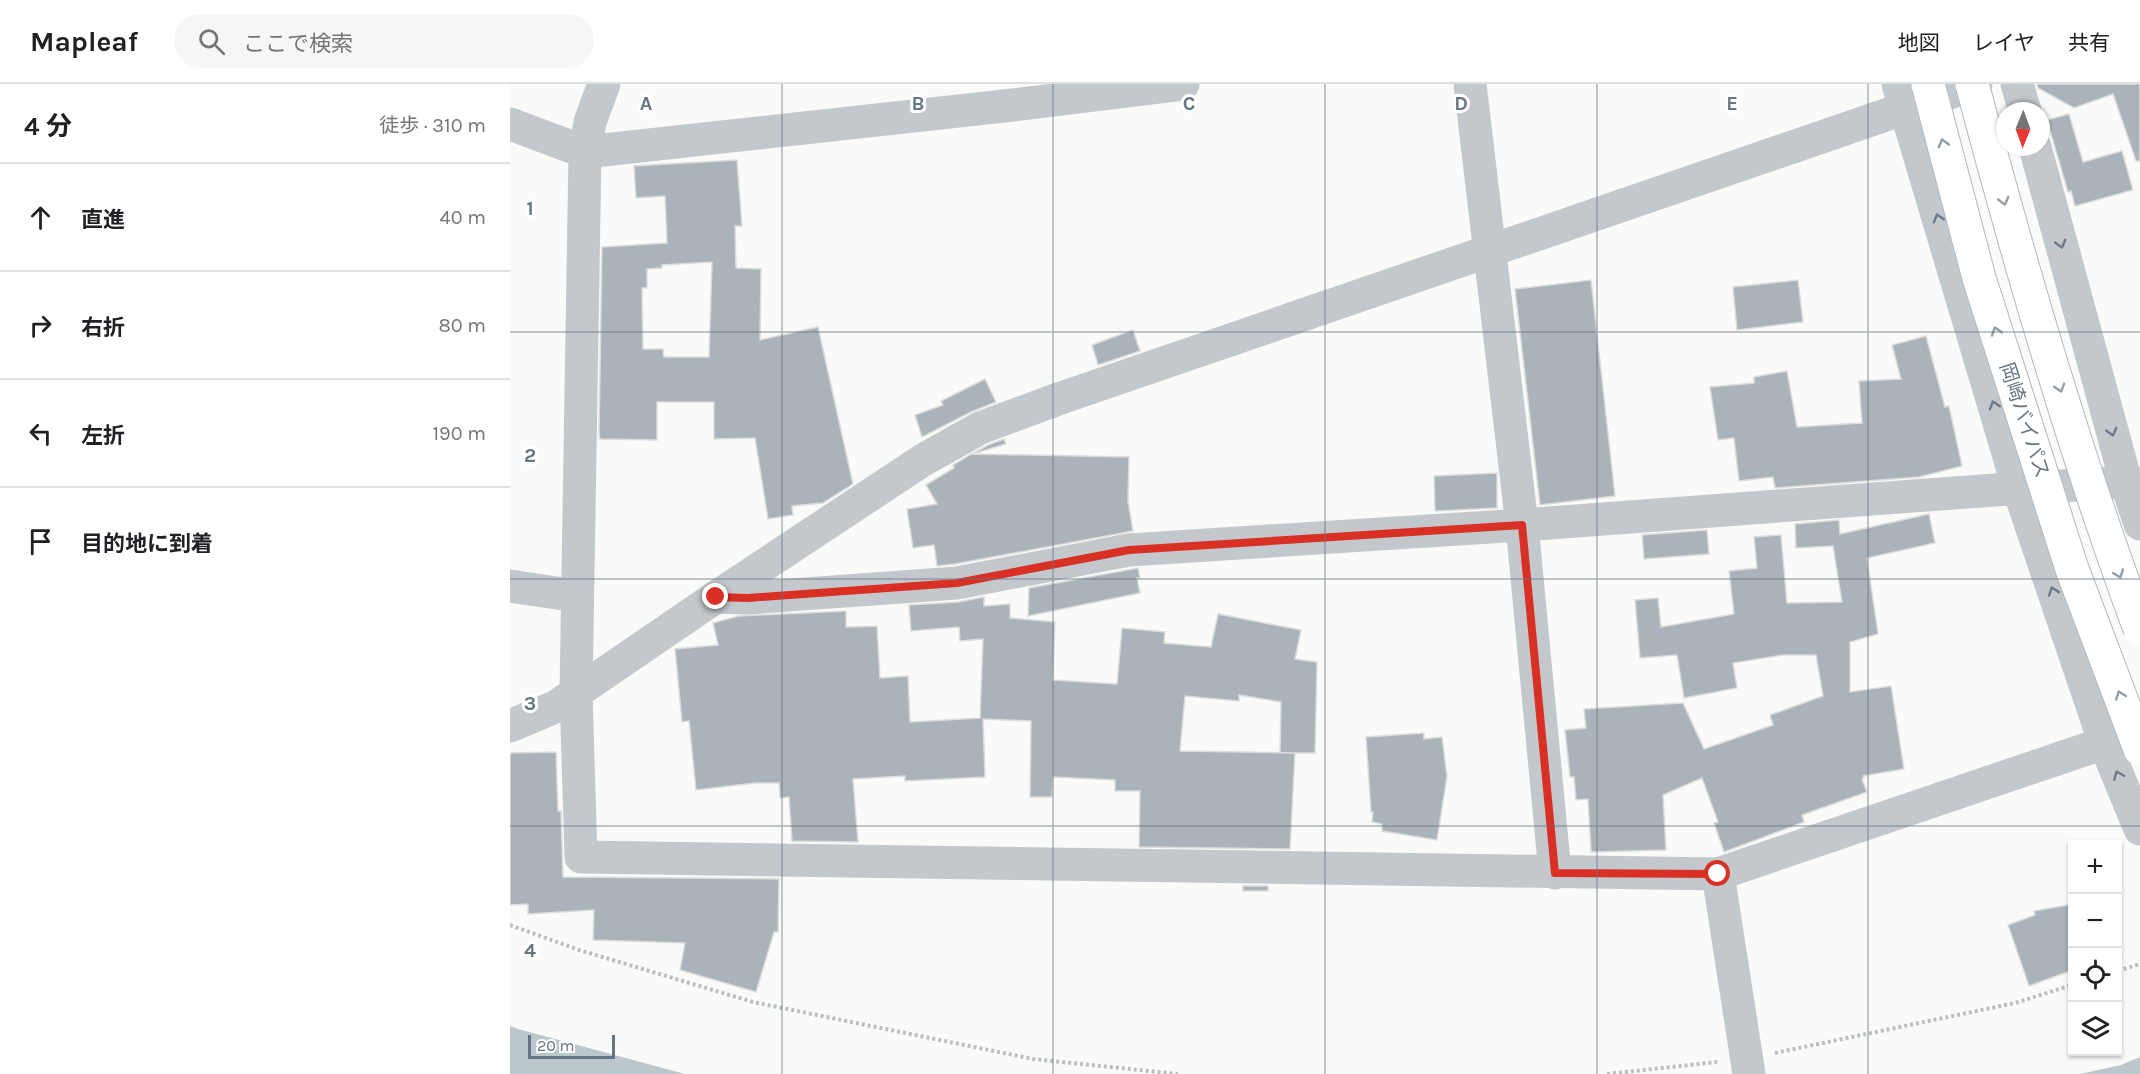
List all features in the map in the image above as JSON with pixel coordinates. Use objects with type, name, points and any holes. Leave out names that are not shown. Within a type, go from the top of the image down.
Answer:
[{"type":"highway","name":"岡崎バイパス","points":[[1928,84],[1986,300],[2072,569],[2140,749]]},
{"type":"highway","points":[[1974,84],[2015,244],[2112,553],[2140,629]]},
{"type":"street","points":[[604,84],[590,122],[585,152],[576,693],[581,857],[1718,874],[2140,731]]},
{"type":"street","points":[[510,124],[585,152],[989,108],[1183,84]]},
{"type":"street","points":[[1470,84],[1522,525],[1555,873]]},
{"type":"street","points":[[510,726],[555,707],[923,460],[980,428],[1489,250],[1901,96],[1974,84]]},
{"type":"street","points":[[2017,84],[2022,102]]},
{"type":"street","points":[[1901,96],[2019,490],[2105,744],[2140,829]]},
{"type":"street","points":[[2038,156],[2133,483],[2140,524]]},
{"type":"street","points":[[716,597],[748,598],[957,583],[1129,550],[2133,483]]},
{"type":"street","points":[[510,586],[577,596]]},
{"type":"street","points":[[1718,874],[1748,1066]]},
{"type":"path","points":[[510,925],[618,963],[753,1002],[1033,1059],[1178,1074]]},
{"type":"path","points":[[2122,970],[2140,964]]},
{"type":"path","points":[[1608,1074],[1748,1066],[2015,1003],[2068,987]]},
{"type":"shaded area","points":[[510,1026],[518,1029],[685,1074],[510,1074]]},
{"type":"shaded area","points":[[2140,1057],[2140,1074],[2080,1074],[2121,1065]]},
{"type":"building","points":[[2037,84],[2140,84],[2140,161],[2136,161],[2113,94],[2074,108],[2038,88]]},
{"type":"building","points":[[2069,114],[2083,162],[2122,151],[2133,190],[2075,206],[2071,191],[2068,192],[2050,130],[2050,119]]},
{"type":"building","points":[[737,160],[742,226],[735,226],[736,268],[761,269],[760,340],[818,327],[853,484],[823,503],[792,506],[793,515],[768,519],[755,438],[714,439],[714,402],[657,402],[657,440],[600,439],[602,247],[667,243],[665,196],[636,198],[634,166]],"holes":[[[712,262],[709,357],[664,357],[663,349],[643,349],[642,288],[647,288],[647,269],[662,268],[662,265]]]},
{"type":"building","points":[[1591,280],[1615,496],[1540,505],[1515,289]]},
{"type":"building","points":[[1798,280],[1803,322],[1737,330],[1733,287]]},
{"type":"building","points":[[1133,330],[1140,351],[1098,365],[1092,345]]},
{"type":"building","points":[[1926,336],[1945,407],[1949,406],[1962,466],[1919,477],[1775,488],[1773,477],[1739,481],[1734,438],[1718,440],[1710,387],[1754,383],[1754,377],[1787,371],[1797,427],[1862,423],[1859,381],[1901,379],[1892,345]]},
{"type":"building","points":[[985,379],[996,402],[922,437],[915,415],[943,405],[941,401]]},
{"type":"building","points":[[1004,439],[1006,444],[972,454],[988,445]]},
{"type":"building","points":[[971,454],[1129,457],[1128,501],[1133,531],[937,566],[934,545],[913,548],[907,509],[937,504],[926,485],[954,468],[953,465]]},
{"type":"building","points":[[1497,473],[1497,508],[1435,511],[1434,476]]},
{"type":"building","points":[[1929,514],[1935,543],[1867,558],[1878,634],[1850,642],[1850,692],[1891,686],[1904,769],[1863,776],[1867,792],[1802,815],[1804,822],[1724,852],[1714,823],[1718,822],[1702,778],[1663,795],[1666,850],[1591,852],[1588,799],[1576,800],[1574,777],[1570,777],[1565,730],[1586,728],[1584,709],[1683,703],[1704,749],[1773,725],[1770,715],[1823,696],[1816,655],[1783,655],[1733,663],[1737,688],[1684,698],[1677,655],[1640,658],[1635,600],[1658,598],[1661,627],[1734,614],[1729,571],[1757,568],[1754,537],[1781,535],[1787,603],[1842,602],[1833,546],[1796,548],[1795,524],[1839,520],[1840,534]]},
{"type":"building","points":[[1707,530],[1709,554],[1644,559],[1642,535]]},
{"type":"building","points":[[1138,568],[1140,593],[1028,616],[1029,588]]},
{"type":"building","points":[[984,597],[984,606],[1010,604],[1010,618],[1055,622],[1053,680],[1117,684],[1122,628],[1165,632],[1164,643],[1211,647],[1218,614],[1301,630],[1295,659],[1317,662],[1315,753],[1295,753],[1290,849],[1139,847],[1140,791],[1115,791],[1115,780],[1053,777],[1052,797],[1030,797],[1031,721],[983,719],[985,777],[905,781],[905,776],[853,779],[858,842],[792,841],[789,797],[780,798],[779,783],[755,783],[696,790],[689,721],[682,722],[675,649],[718,645],[713,623],[739,616],[846,611],[846,627],[877,626],[880,678],[908,676],[910,722],[980,718],[983,639],[960,641],[959,627],[911,631],[909,605],[958,602]],"holes":[[[1239,695],[1281,702],[1280,753],[1180,751],[1185,696],[1239,701]]]},
{"type":"building","points":[[1424,733],[1424,739],[1442,737],[1447,776],[1437,840],[1382,831],[1382,824],[1372,822],[1366,737]]},
{"type":"building","points":[[556,752],[563,877],[779,879],[778,932],[774,932],[756,992],[680,970],[685,943],[593,940],[594,910],[528,914],[528,904],[510,905],[510,755],[511,753]]},
{"type":"building","points":[[1243,886],[1268,886],[1268,891],[1243,891]]},
{"type":"building","points":[[2068,905],[2068,972],[2029,986],[2008,925],[2035,915],[2034,911]]},
{"type":"route","points":[[716,597],[748,598],[957,583],[1129,550],[1522,525],[1555,873],[1718,874]]}]
